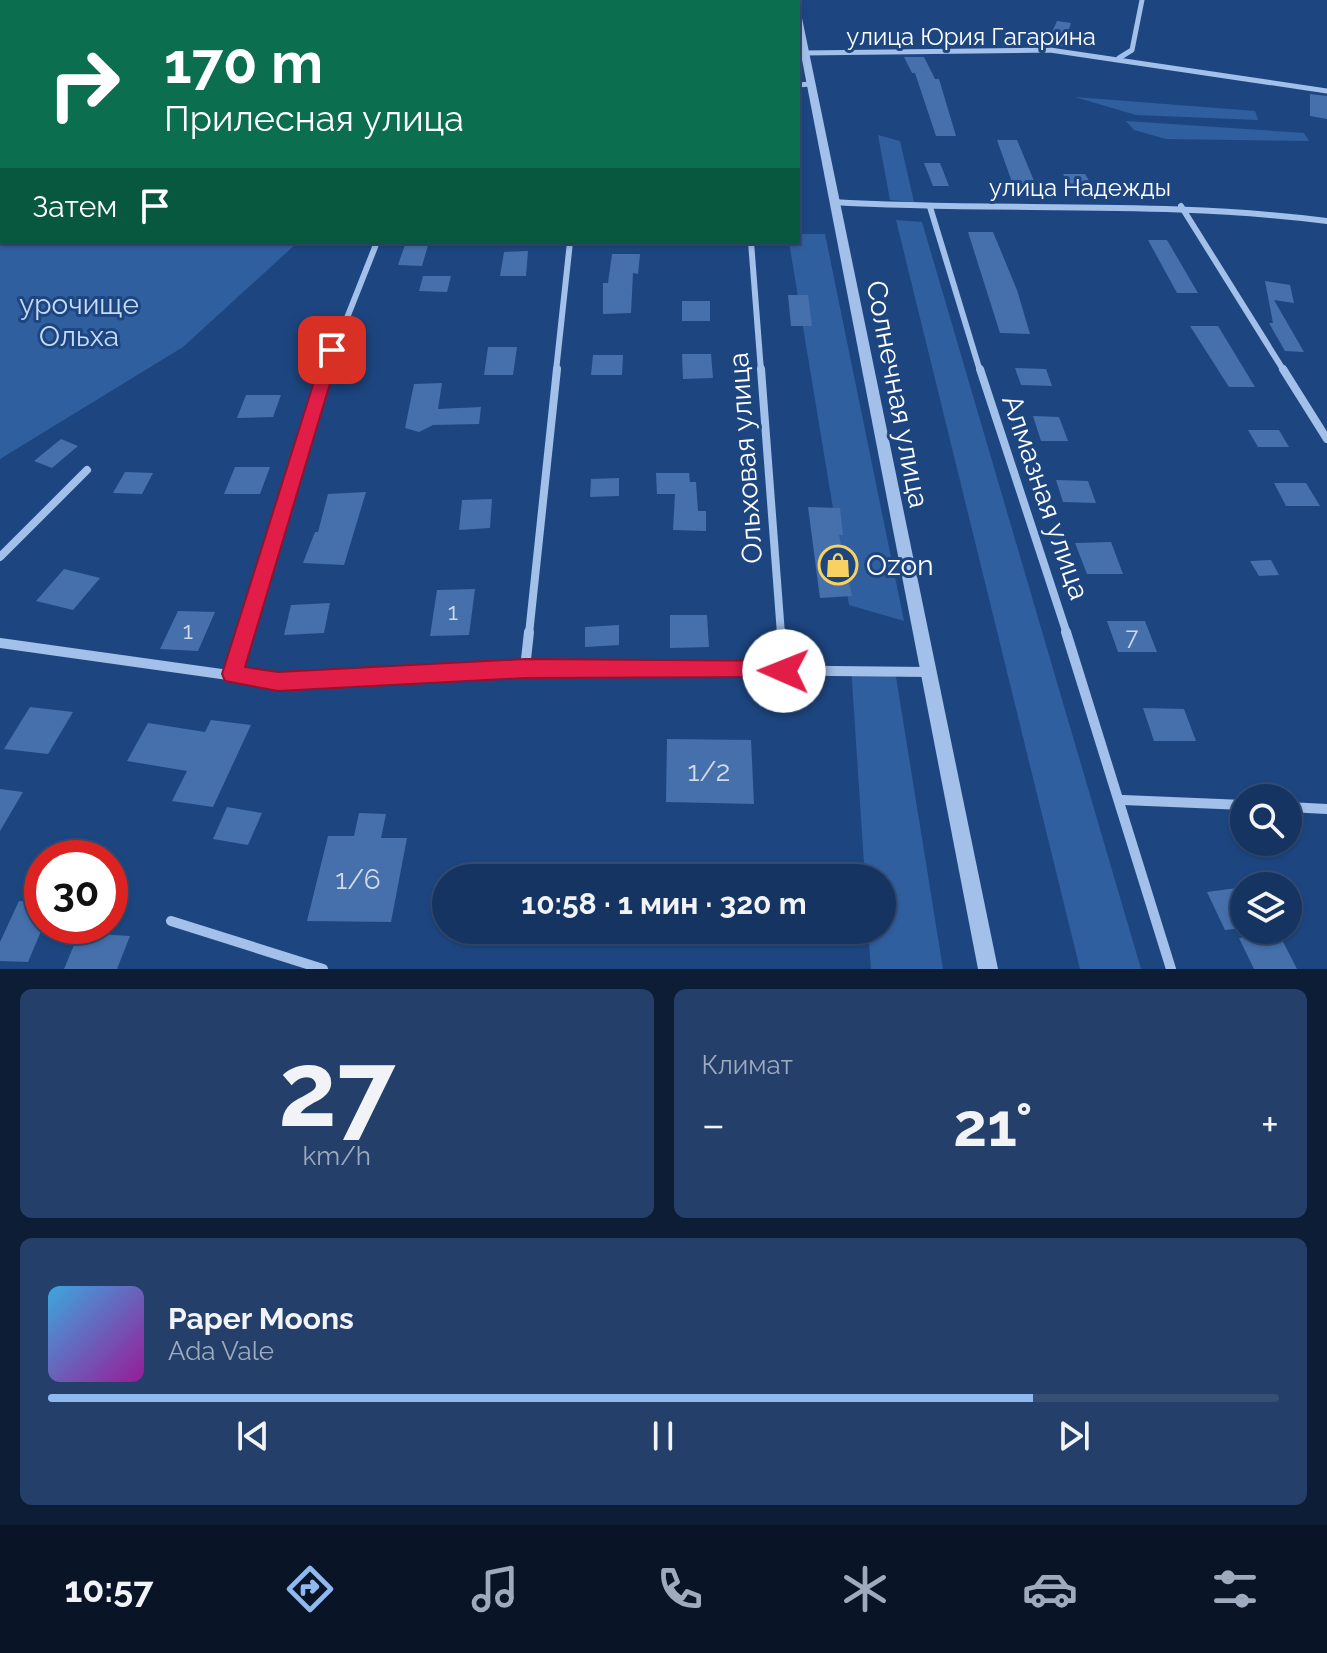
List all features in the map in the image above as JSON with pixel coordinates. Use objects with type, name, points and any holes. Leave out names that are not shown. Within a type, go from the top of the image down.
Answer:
[{"type":"street","points":[[1119,58],[1132,50],[1142,0]]},
{"type":"street","name":"Солнечная улица","points":[[800,24],[804,37],[804,85],[833,202],[988,969]]},
{"type":"street","name":"улица Юрия Гагарина","points":[[803,53],[1050,50],[1327,91]]},
{"type":"street","name":"улица Надежды","points":[[833,202],[930,207],[1181,206],[1277,213],[1327,221]]},
{"type":"street","points":[[1181,206],[1327,439]]},
{"type":"street","name":"Алмазная улица","points":[[930,207],[976,365],[1123,800],[1171,969]]},
{"type":"street","points":[[232,674],[332,350],[376,244]]},
{"type":"street","points":[[525,668],[570,244]]},
{"type":"street","name":"Ольховая улица","points":[[751,244],[784,671]]},
{"type":"street","points":[[0,557],[87,470]]},
{"type":"street","points":[[0,643],[278,682],[525,668],[928,672]]},
{"type":"street","points":[[1123,800],[1230,804]]},
{"type":"street","points":[[1302,808],[1327,809]]},
{"type":"street","points":[[171,921],[323,969]]},
{"type":"green space","points":[[1075,97],[1255,111],[1258,120],[1136,115]]},
{"type":"green space","points":[[1126,121],[1304,133],[1309,141],[1166,139],[1134,130]]},
{"type":"green space","points":[[878,135],[900,141],[914,202],[890,200]]},
{"type":"green space","points":[[896,220],[922,222],[1141,969],[1080,969]]},
{"type":"green space","points":[[800,234],[825,234],[904,621],[849,605],[789,244],[800,244]]},
{"type":"green space","name":"урочище Ольха","points":[[0,244],[296,244],[183,347],[0,459]]},
{"type":"green space","points":[[851,666],[896,677],[943,969],[871,969],[869,944],[896,944],[896,864],[864,864]]},
{"type":"building","points":[[1057,21],[1071,23],[1063,46],[1046,45]]},
{"type":"building","points":[[904,57],[924,57],[935,79],[939,79],[956,136],[936,136],[915,73],[912,73]]},
{"type":"building","points":[[1310,94],[1327,96],[1327,119],[1310,116]]},
{"type":"building","points":[[997,140],[1017,140],[1037,188],[1018,188],[1016,182],[1012,182]]},
{"type":"building","points":[[924,163],[940,163],[949,186],[933,186]]},
{"type":"building","points":[[1063,174],[1085,174],[1095,190],[1072,190]]},
{"type":"building","points":[[968,232],[993,232],[1017,290],[1030,334],[1000,333]]},
{"type":"building","points":[[1148,240],[1167,240],[1198,293],[1177,293]]},
{"type":"building","points":[[405,244],[428,244],[422,266],[398,265]]},
{"type":"building","points":[[528,251],[526,276],[500,276],[504,252]]},
{"type":"building","points":[[612,254],[640,254],[638,274],[633,273],[631,313],[603,314],[603,283],[608,283]]},
{"type":"building","points":[[423,276],[451,276],[447,292],[419,291]]},
{"type":"building","points":[[1265,281],[1290,285],[1294,303],[1274,300],[1304,352],[1285,351],[1269,323],[1273,323]]},
{"type":"building","points":[[788,295],[808,295],[812,326],[791,326]]},
{"type":"building","points":[[682,301],[710,301],[710,321],[682,321]]},
{"type":"building","points":[[1190,326],[1218,326],[1255,387],[1229,387]]},
{"type":"building","points":[[488,347],[517,347],[513,375],[484,375]]},
{"type":"building","points":[[682,354],[711,354],[713,378],[683,379]]},
{"type":"building","points":[[593,355],[623,355],[622,375],[591,375]]},
{"type":"building","points":[[1015,368],[1046,369],[1052,386],[1021,385]]},
{"type":"building","points":[[442,383],[438,409],[481,407],[479,424],[433,425],[419,432],[405,428],[414,384]]},
{"type":"building","points":[[246,395],[281,395],[273,417],[237,418]]},
{"type":"building","points":[[1033,416],[1059,417],[1068,441],[1041,441]]},
{"type":"building","points":[[1248,430],[1279,430],[1289,447],[1258,447]]},
{"type":"building","points":[[61,439],[78,446],[52,468],[34,461]]},
{"type":"building","points":[[235,467],[270,467],[260,494],[224,494]]},
{"type":"building","points":[[125,472],[153,473],[142,494],[113,493]]},
{"type":"building","points":[[656,473],[689,473],[690,482],[696,482],[698,511],[706,511],[706,531],[673,530],[675,494],[657,494]]},
{"type":"building","points":[[619,478],[619,496],[590,497],[591,479]]},
{"type":"building","points":[[1056,480],[1088,481],[1096,503],[1063,502]]},
{"type":"building","points":[[1274,483],[1306,483],[1320,506],[1286,506]]},
{"type":"building","points":[[366,492],[344,565],[303,563],[315,532],[318,532],[328,494]]},
{"type":"building","points":[[492,499],[490,528],[459,530],[462,500]]},
{"type":"building","points":[[808,507],[840,508],[843,535],[839,535],[852,596],[820,598]]},
{"type":"building","points":[[1111,542],[1123,574],[1087,574],[1075,543]]},
{"type":"building","points":[[1271,560],[1279,575],[1259,576],[1250,561]]},
{"type":"building","points":[[64,569],[100,578],[73,610],[36,601]]},
{"type":"building","points":[[475,589],[469,635],[430,636],[437,590]]},
{"type":"building","points":[[330,603],[324,633],[284,635],[291,605]]},
{"type":"building","points":[[178,611],[215,612],[198,651],[160,649]]},
{"type":"building","points":[[670,615],[707,615],[709,647],[670,648]]},
{"type":"building","points":[[1107,621],[1145,621],[1157,652],[1118,652]]},
{"type":"building","points":[[619,625],[619,645],[585,647],[585,627]]},
{"type":"building","points":[[30,707],[73,712],[48,754],[4,749]]},
{"type":"building","points":[[1143,708],[1184,709],[1196,741],[1154,741]]},
{"type":"building","points":[[211,720],[251,725],[213,807],[172,801],[187,771],[127,761],[148,723],[205,732]]},
{"type":"building","points":[[667,739],[751,740],[754,804],[666,802]]},
{"type":"building","points":[[0,789],[23,792],[0,831]]},
{"type":"building","points":[[227,807],[262,813],[248,845],[213,839]]},
{"type":"building","points":[[359,813],[386,814],[381,838],[407,838],[391,922],[307,921],[328,836],[354,836]]},
{"type":"building","points":[[1230,889],[1230,929],[1225,930],[1207,892]]},
{"type":"building","points":[[19,901],[24,901],[24,944],[36,944],[28,962],[0,961],[0,942]]},
{"type":"building","points":[[74,944],[127,944],[117,969],[64,969]]},
{"type":"building","points":[[1242,944],[1284,944],[1297,969],[1254,969]]},
{"type":"place","name":"Ozon","points":[[838,565]]},
{"type":"route","points":[[332,350],[232,674],[278,682],[525,668],[784,671]]}]
